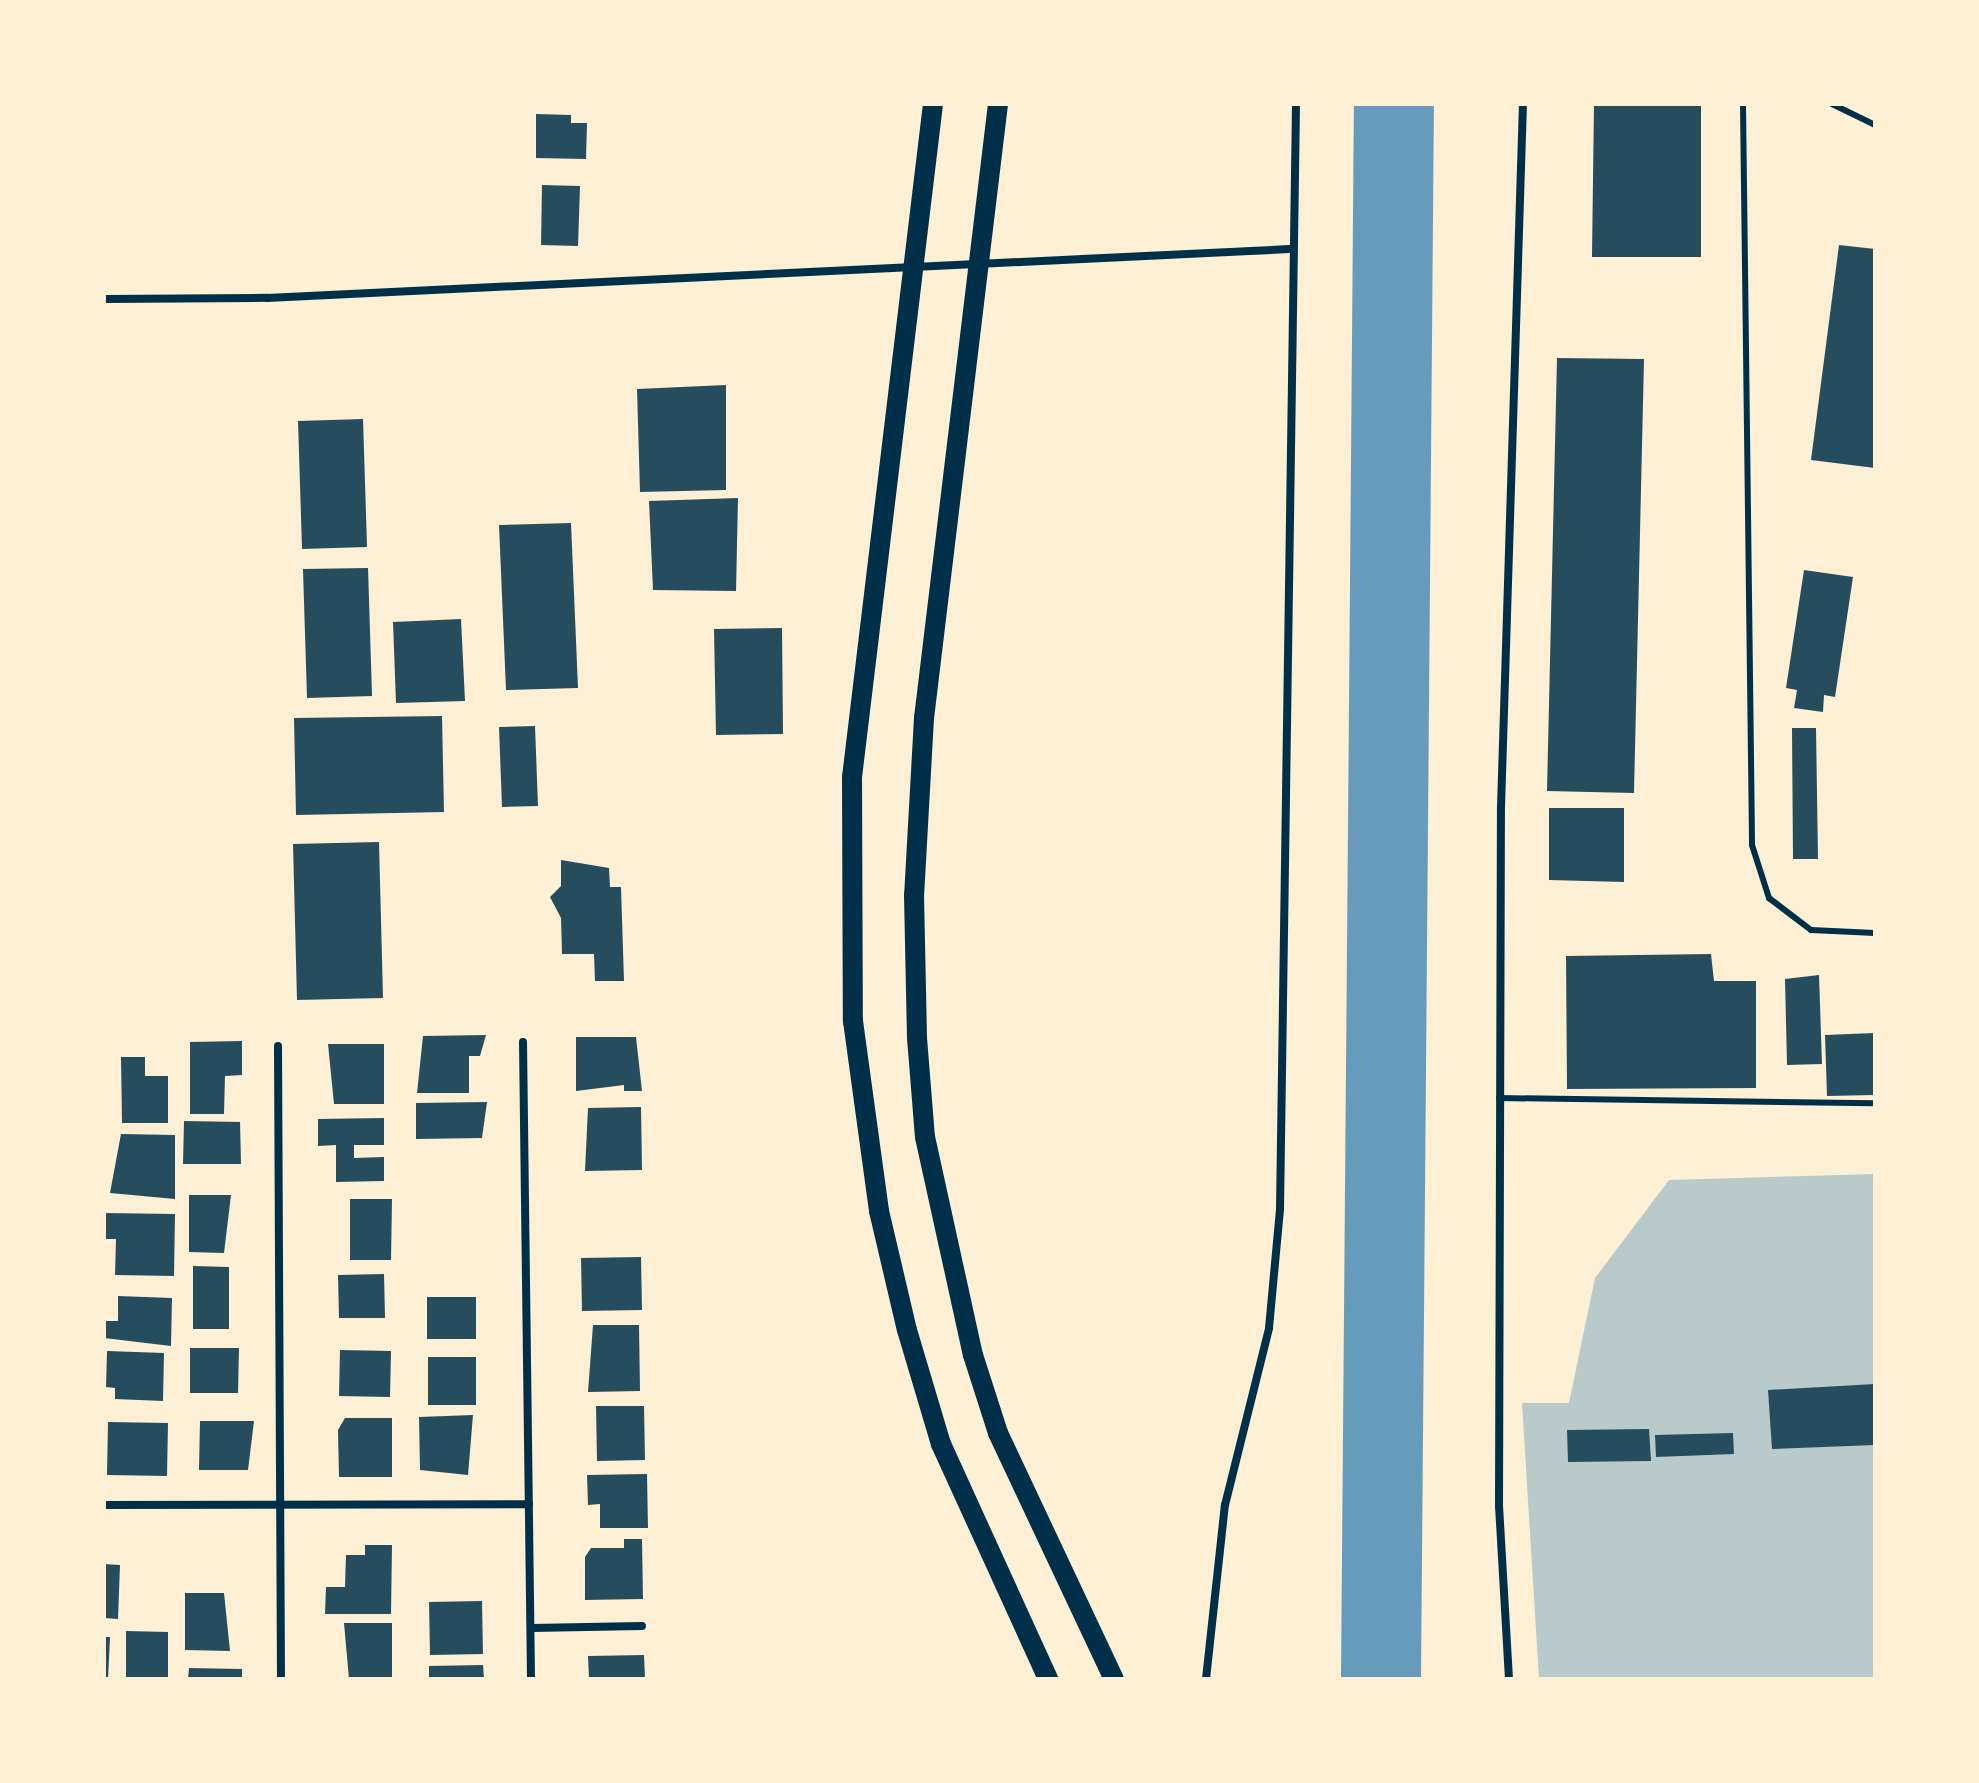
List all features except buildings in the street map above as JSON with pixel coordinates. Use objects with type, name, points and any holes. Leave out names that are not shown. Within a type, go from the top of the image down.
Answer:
[{"type":"main road","points":[[933,104],[908,267],[852,777],[853,1021],[879,1211],[941,1444],[1048,1679]]},
{"type":"main road","points":[[998,104],[974,264],[924,718],[914,895],[925,1137],[943,1239],[998,1433],[1114,1679]]},
{"type":"street","points":[[1206,1679],[1225,1505],[1269,1328],[1280,1209],[1289,249],[1296,104]]},
{"type":"street","points":[[1509,1679],[1499,1507],[1499,1098],[1523,104]]},
{"type":"street","points":[[104,299],[1289,249]]},
{"type":"street","points":[[523,1042],[531,1679]]},
{"type":"street","points":[[278,1046],[283,1505],[281,1679]]},
{"type":"street","points":[[104,1505],[529,1504]]},
{"type":"street","points":[[531,1628],[642,1626]]},
{"type":"lane","points":[[1743,104],[1752,845],[1769,898],[1811,930],[1875,933]]},
{"type":"lane","points":[[1832,104],[1875,125]]},
{"type":"lane","points":[[1499,1098],[1875,1103]]},
{"type":"shaded area","points":[[1875,1174],[1875,1679],[1539,1679],[1522,1403],[1569,1403],[1595,1278],[1669,1180]]},
{"type":"waterway","points":[[1381,1679],[1394,104]]}]
